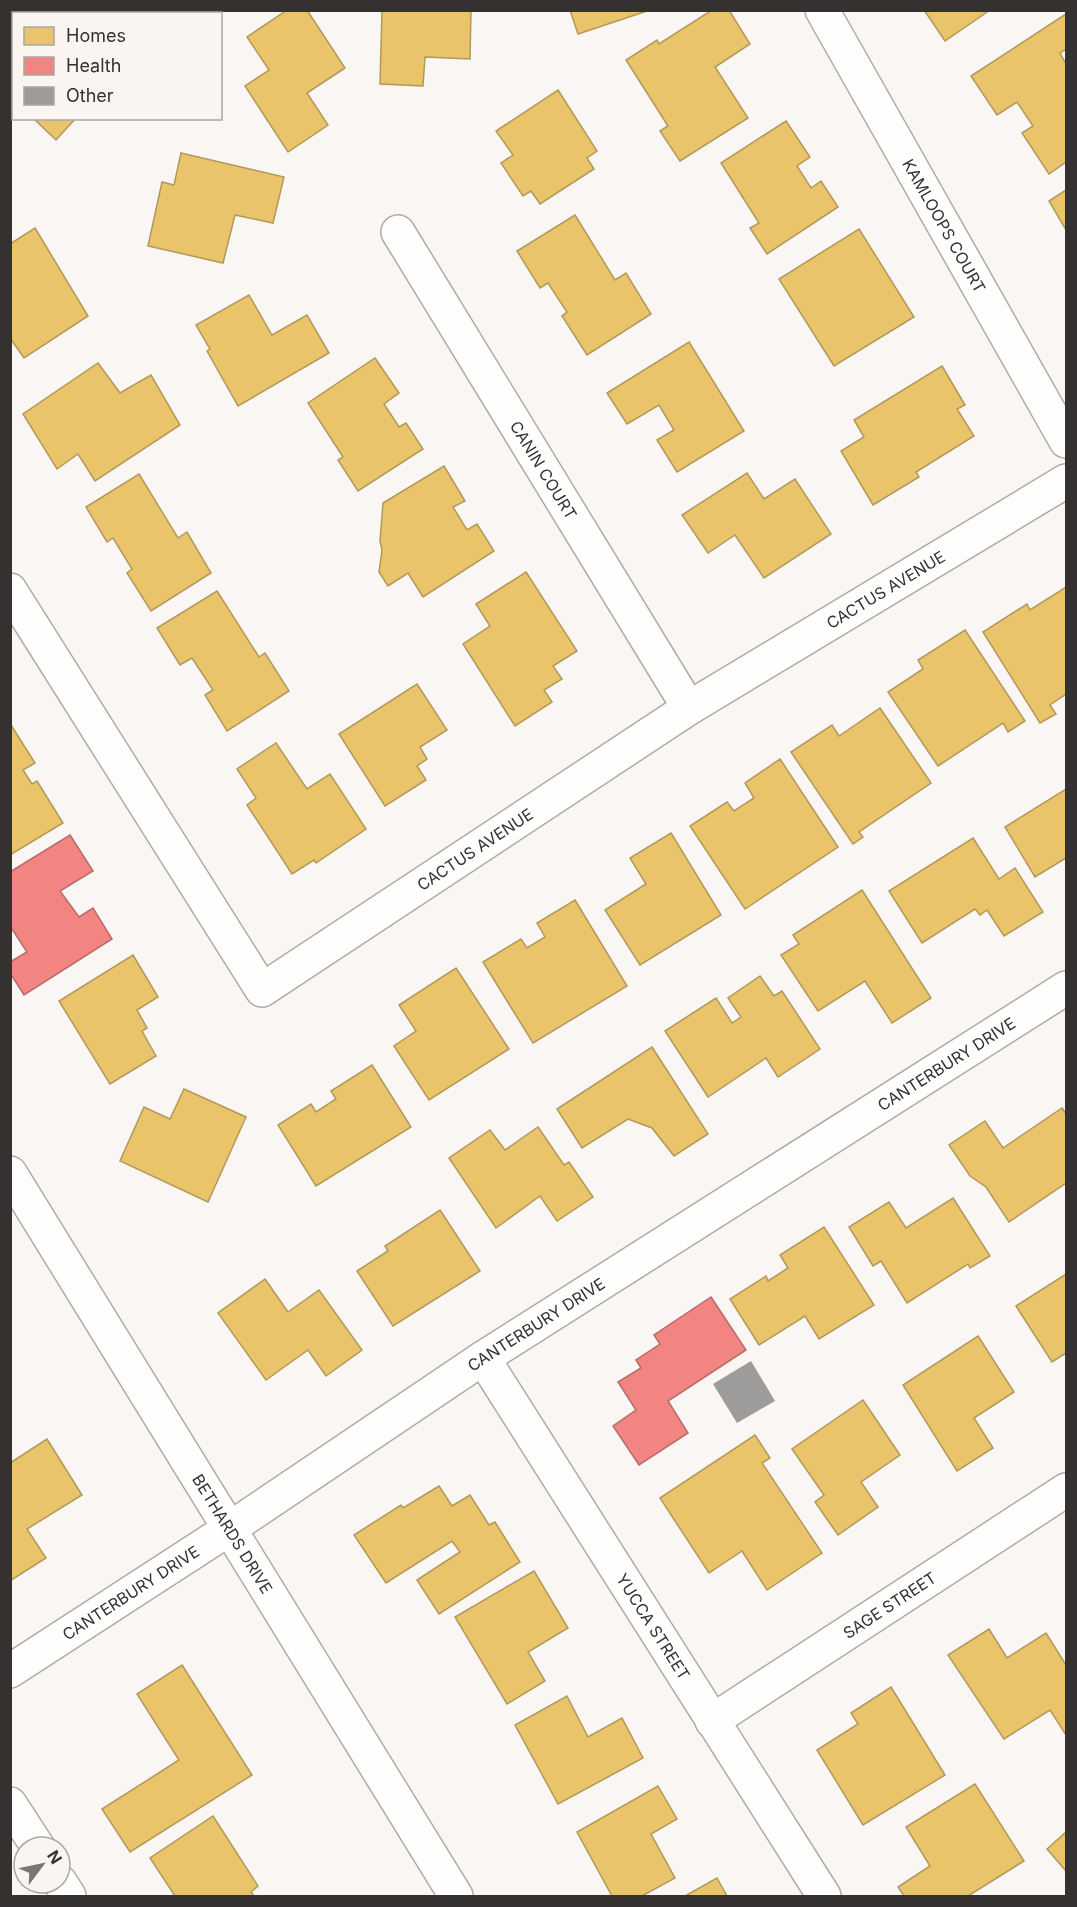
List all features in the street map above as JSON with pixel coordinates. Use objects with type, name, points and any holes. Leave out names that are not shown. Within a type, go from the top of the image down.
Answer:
[{"type":"street","name":"KAMLOOPS COURT","points":[[822,10],[1066,441]]},
{"type":"street","name":"CANIN COURT","points":[[398,232],[689,708]]},
{"type":"street","name":"CACTUS AVENUE","points":[[16,611],[262,990],[689,708],[1066,481]]},
{"type":"street","name":"CANTERBURY DRIVE","points":[[10,1671],[483,1358],[1066,988]]},
{"type":"street","name":"BETHARDS DRIVE","points":[[10,1173],[456,1896]]},
{"type":"street","name":"YUCCA STREET","points":[[483,1358],[824,1896]]},
{"type":"street","name":"SAGE STREET","points":[[712,1721],[1066,1490]]},
{"type":"street","points":[[10,1804],[30,1835]]},
{"type":"building: Homes","points":[[59,10],[90,10],[92,12],[58,12]]},
{"type":"building: Homes","points":[[287,10],[307,10],[345,68],[307,93],[328,125],[288,152],[245,86],[269,70],[247,37]]},
{"type":"building: Homes","points":[[382,10],[471,10],[470,59],[425,57],[423,86],[380,84]]},
{"type":"building: Homes","points":[[570,10],[650,10],[578,34]]},
{"type":"building: Homes","points":[[712,10],[729,10],[750,44],[715,67],[748,118],[680,161],[660,131],[668,126],[626,60],[657,40],[659,44]]},
{"type":"building: Homes","points":[[924,10],[990,10],[945,41]]},
{"type":"building: Homes","points":[[1066,14],[1066,49],[1060,53],[1066,64],[1066,162],[1049,174],[1022,133],[1033,126],[1017,102],[997,115],[971,76]]},
{"type":"building: Homes","points":[[12,46],[12,100],[10,98],[10,48]]},
{"type":"building: Homes","points":[[558,90],[597,151],[587,158],[594,169],[540,204],[531,191],[523,196],[501,163],[513,155],[496,131]]},
{"type":"building: Homes","points":[[35,120],[74,120],[56,140]]},
{"type":"building: Homes","points":[[786,121],[810,157],[797,166],[811,188],[821,181],[838,207],[767,254],[750,228],[759,223],[721,163]]},
{"type":"building: Homes","points":[[181,153],[284,177],[273,223],[235,215],[223,263],[148,246],[162,182],[174,185]]},
{"type":"building: Homes","points":[[1066,190],[1066,230],[1049,201]]},
{"type":"building: Homes","points":[[575,215],[615,280],[626,273],[651,314],[587,355],[562,316],[567,312],[548,283],[540,288],[517,251]]},
{"type":"building: Homes","points":[[35,228],[88,316],[24,358],[10,338],[10,244]]},
{"type":"building: Homes","points":[[859,229],[914,317],[834,366],[779,279]]},
{"type":"building: Homes","points":[[249,295],[272,335],[307,315],[329,353],[238,406],[207,351],[210,349],[196,325]]},
{"type":"building: Homes","points":[[689,342],[744,431],[677,472],[657,440],[674,430],[659,405],[627,424],[607,393]]},
{"type":"building: Homes","points":[[375,358],[399,393],[384,404],[399,427],[406,423],[423,449],[358,491],[338,460],[343,457],[308,403]]},
{"type":"building: Homes","points":[[98,363],[120,393],[151,375],[180,425],[95,481],[78,454],[57,469],[23,414]]},
{"type":"building: Homes","points":[[942,366],[965,405],[957,409],[974,436],[916,472],[919,477],[873,505],[841,451],[864,437],[854,420]]},
{"type":"building: Homes","points":[[444,466],[465,501],[453,507],[467,530],[477,524],[494,551],[423,597],[408,573],[388,586],[379,572],[383,503]]},
{"type":"building: Homes","points":[[747,473],[764,499],[795,479],[831,534],[764,578],[735,535],[708,553],[682,515]]},
{"type":"building: Homes","points":[[139,474],[178,538],[187,532],[211,573],[151,611],[127,573],[132,569],[113,538],[107,542],[86,507]]},
{"type":"building: Homes","points":[[526,572],[577,651],[553,666],[562,679],[544,690],[552,702],[515,726],[463,644],[490,626],[476,604]]},
{"type":"building: Homes","points":[[1066,587],[1066,694],[1050,705],[1056,714],[1040,723],[983,632],[1027,604],[1030,610]]},
{"type":"building: Homes","points":[[217,591],[259,657],[265,653],[289,691],[227,731],[205,695],[213,690],[192,658],[180,665],[157,628]]},
{"type":"building: Homes","points":[[965,630],[1025,721],[1008,732],[1003,723],[938,766],[888,692],[923,669],[918,660]]},
{"type":"building: Homes","points":[[417,684],[447,730],[420,747],[427,759],[417,766],[426,780],[385,806],[339,734]]},
{"type":"building: Homes","points":[[880,708],[931,783],[859,832],[863,837],[853,844],[791,752],[832,725],[839,736]]},
{"type":"building: Homes","points":[[11,725],[35,763],[23,770],[32,784],[37,781],[63,823],[10,855]]},
{"type":"building: Homes","points":[[276,743],[307,789],[330,774],[366,829],[316,863],[314,860],[292,874],[247,805],[256,798],[237,769]]},
{"type":"building: Homes","points":[[780,759],[838,847],[745,909],[690,826],[727,802],[734,811],[754,798],[745,783]]},
{"type":"building: Homes","points":[[1066,789],[1066,858],[1035,877],[1005,827]]},
{"type":"building: Homes","points":[[671,833],[721,915],[640,965],[605,910],[646,884],[630,858]]},
{"type":"building: Homes","points":[[973,838],[999,879],[1015,868],[1043,912],[1004,936],[987,910],[980,915],[975,909],[922,943],[889,891]]},
{"type":"building: Homes","points":[[862,890],[931,998],[892,1023],[865,981],[818,1011],[781,955],[799,944],[793,935]]},
{"type":"building: Homes","points":[[575,900],[627,986],[533,1043],[483,962],[521,939],[527,948],[545,937],[537,923]]},
{"type":"building: Homes","points":[[133,955],[158,997],[137,1010],[147,1028],[142,1031],[156,1056],[110,1084],[59,1001]]},
{"type":"building: Homes","points":[[456,968],[509,1049],[429,1100],[394,1046],[416,1031],[399,1005]]},
{"type":"building: Homes","points":[[760,976],[774,996],[782,991],[820,1049],[778,1077],[766,1058],[708,1097],[665,1031],[716,998],[732,1023],[741,1017],[728,998]]},
{"type":"building: Homes","points":[[652,1047],[708,1134],[674,1156],[652,1128],[628,1119],[582,1148],[557,1109]]},
{"type":"building: Homes","points":[[372,1065],[411,1127],[316,1186],[278,1125],[311,1104],[316,1112],[336,1099],[331,1091]]},
{"type":"building: Homes","points":[[184,1089],[246,1117],[208,1202],[120,1161],[144,1107],[170,1119]]},
{"type":"building: Homes","points":[[1062,1108],[1066,1114],[1066,1183],[1009,1222],[986,1187],[970,1176],[949,1145],[985,1121],[1003,1148]]},
{"type":"building: Homes","points":[[538,1127],[564,1165],[569,1162],[593,1197],[557,1221],[540,1196],[496,1228],[449,1158],[490,1130],[505,1150]]},
{"type":"building: Homes","points":[[953,1198],[990,1256],[970,1268],[968,1264],[907,1303],[881,1261],[873,1266],[849,1227],[889,1202],[906,1228]]},
{"type":"building: Homes","points":[[440,1210],[480,1271],[393,1326],[357,1271],[388,1251],[385,1246]]},
{"type":"building: Homes","points":[[824,1227],[874,1305],[819,1339],[805,1316],[759,1345],[730,1299],[766,1276],[768,1281],[788,1268],[780,1255]]},
{"type":"building: Homes","points":[[1066,1274],[1066,1353],[1052,1362],[1016,1306]]},
{"type":"building: Homes","points":[[265,1279],[288,1312],[319,1290],[362,1350],[326,1376],[308,1350],[266,1380],[218,1313]]},
{"type":"building: Homes","points":[[978,1336],[1014,1392],[974,1418],[993,1448],[957,1471],[903,1385]]},
{"type":"building: Homes","points":[[863,1400],[900,1455],[861,1482],[878,1507],[838,1535],[815,1502],[824,1495],[792,1449]]},
{"type":"building: Homes","points":[[755,1435],[770,1458],[762,1463],[822,1553],[767,1590],[742,1551],[709,1573],[660,1498]]},
{"type":"building: Homes","points":[[47,1439],[82,1495],[27,1529],[46,1558],[10,1581],[10,1463]]},
{"type":"building: Homes","points":[[439,1486],[452,1506],[470,1495],[489,1525],[495,1522],[520,1562],[439,1614],[417,1580],[460,1552],[452,1541],[386,1583],[354,1535],[401,1505],[403,1508]]},
{"type":"building: Homes","points":[[534,1571],[568,1628],[528,1652],[545,1681],[507,1704],[455,1617]]},
{"type":"building: Homes","points":[[989,1629],[1007,1658],[1046,1633],[1066,1665],[1066,1735],[1050,1710],[1004,1739],[948,1655]]},
{"type":"building: Homes","points":[[182,1665],[252,1775],[130,1852],[102,1809],[179,1760],[137,1694]]},
{"type":"building: Homes","points":[[891,1687],[945,1775],[863,1825],[817,1750],[858,1724],[851,1713]]},
{"type":"building: Homes","points":[[567,1696],[588,1737],[622,1718],[643,1758],[558,1804],[515,1725]]},
{"type":"building: Homes","points":[[975,1784],[1024,1861],[968,1896],[904,1896],[898,1887],[930,1866],[906,1827]]},
{"type":"building: Homes","points":[[658,1786],[677,1819],[651,1834],[675,1878],[642,1896],[612,1896],[577,1832]]},
{"type":"building: Homes","points":[[213,1816],[258,1886],[251,1892],[254,1896],[175,1896],[150,1858]]},
{"type":"building: Homes","points":[[1066,1832],[1066,1871],[1047,1849]]},
{"type":"building: Homes","points":[[717,1878],[727,1896],[685,1896]]},
{"type":"building: Health","points":[[70,835],[93,871],[60,891],[79,917],[93,908],[112,939],[24,995],[10,973],[10,962],[27,952],[10,926],[10,872]]},
{"type":"building: Health","points":[[711,1297],[746,1350],[668,1401],[688,1433],[639,1465],[613,1426],[636,1410],[618,1382],[641,1368],[636,1360],[660,1344],[654,1335]]},
{"type":"building: Other","points":[[751,1361],[775,1401],[737,1423],[713,1384]]}]
